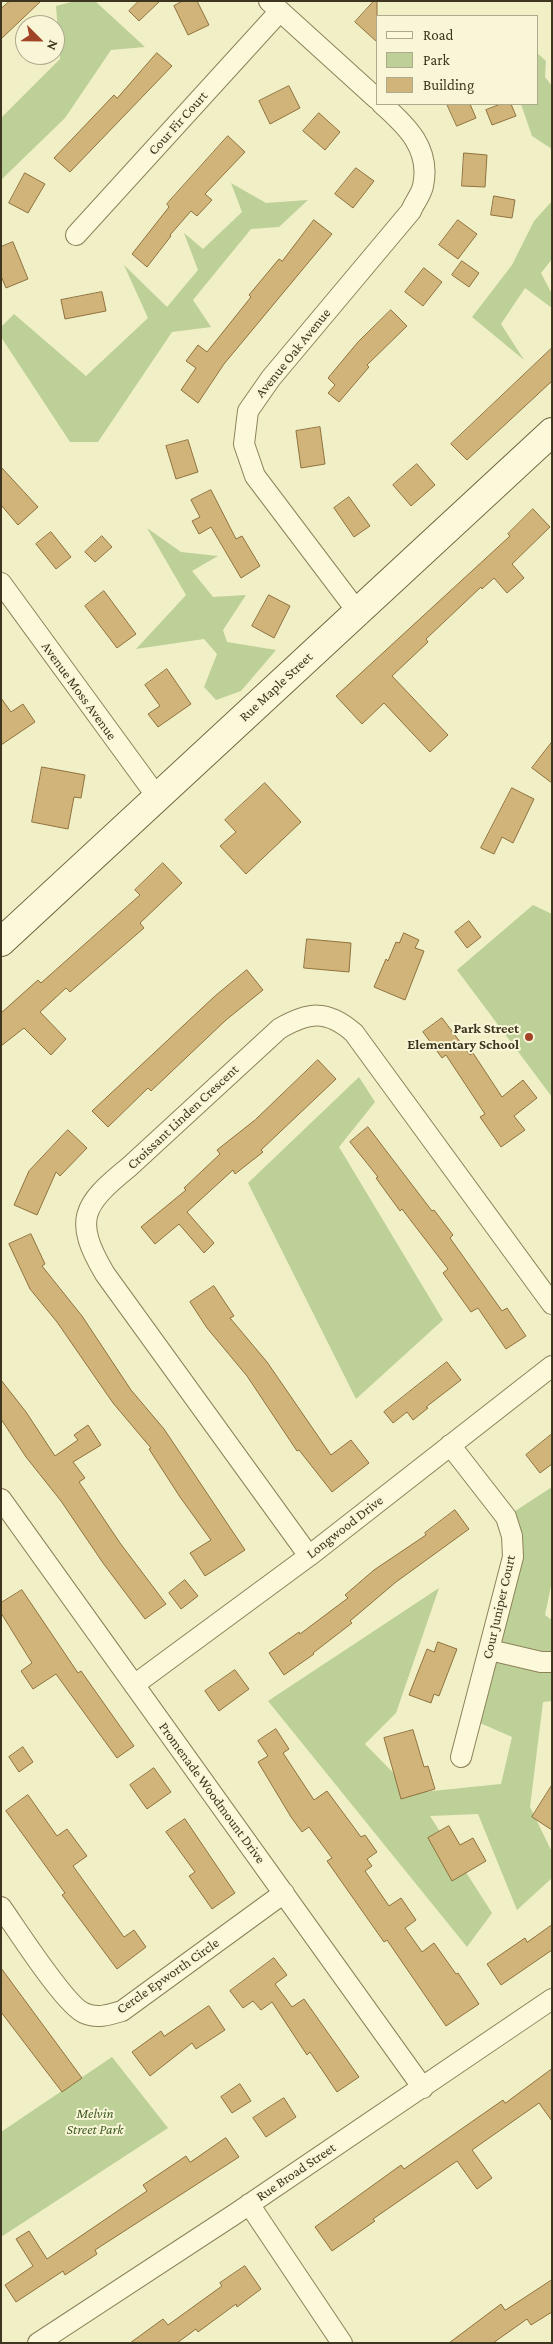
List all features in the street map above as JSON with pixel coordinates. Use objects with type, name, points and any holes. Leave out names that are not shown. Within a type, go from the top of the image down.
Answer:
[{"type":"street","points":[[274,6],[376,98]]},
{"type":"street","name":"Cour Fir Court","points":[[76,235],[274,6]]},
{"type":"street","name":"Avenue Oak Avenue","points":[[357,611],[255,476],[244,444],[248,411],[271,378],[410,211],[422,188],[425,164],[418,142],[404,124],[383,105]]},
{"type":"street","name":"Rue Maple Street","points":[[1,942],[552,432]]},
{"type":"street","name":"Avenue Moss Avenue","points":[[1,584],[158,798]]},
{"type":"street","name":"Croissant Linden Crescent","points":[[309,1556],[105,1274],[90,1248],[86,1225],[91,1203],[107,1185],[129,1167],[279,1028],[296,1019],[314,1014],[327,1017],[342,1022],[354,1033],[552,1304]]},
{"type":"street","name":"Longwood Drive","points":[[134,1685],[309,1556],[552,1366]]},
{"type":"street","name":"Cour Juniper Court","points":[[450,1445],[495,1500],[506,1517],[512,1536],[513,1557],[461,1757]]},
{"type":"street","name":"Promenade Woodmount Drive","points":[[1,1499],[423,2088]]},
{"type":"street","points":[[490,1650],[541,1662],[552,1662]]},
{"type":"street","name":"Cercle Epworth Circle","points":[[1,1907],[68,2000],[84,2013],[104,2017],[122,2011],[284,1893]]},
{"type":"street","name":"Rue Broad Street","points":[[38,2343],[423,2088],[552,1999]]},
{"type":"street","points":[[249,2204],[342,2343]]},
{"type":"green space","points":[[75,1],[95,1],[145,47],[111,50],[65,118],[1,180],[1,118],[54,65],[65,65],[65,15],[57,15],[56,6]]},
{"type":"green space","points":[[538,54],[546,61],[545,77],[552,86],[552,149],[532,136],[521,105],[538,105]]},
{"type":"green space","points":[[231,183],[266,203],[308,200],[279,227],[251,229],[193,300],[211,327],[172,332],[98,442],[70,442],[1,337],[1,327],[14,314],[86,376],[148,318],[124,265],[167,307],[198,270],[184,233],[203,249],[242,212]]},
{"type":"green space","points":[[552,201],[552,259],[541,273],[552,294],[552,308],[525,288],[501,324],[524,360],[472,317],[512,265],[534,221]]},
{"type":"green space","points":[[147,528],[181,552],[218,556],[192,571],[213,597],[246,595],[223,630],[227,642],[276,650],[241,691],[216,700],[204,687],[217,654],[204,639],[136,649],[186,595]]},
{"type":"green space","name":"Park Street Elementary School","points":[[533,905],[552,914],[552,1097],[457,970]]},
{"type":"green space","points":[[359,1077],[375,1102],[339,1147],[443,1320],[356,1399],[248,1183]]},
{"type":"green space","points":[[552,1487],[552,1581],[545,1615],[552,1620],[552,1701],[543,1702],[530,1807],[552,1852],[552,1878],[517,1910],[478,1814],[430,1816],[492,1913],[467,1947],[268,1701],[439,1588],[396,1713],[365,1744],[413,1793],[501,1784],[512,1737],[471,1719],[513,1557],[506,1517]]},
{"type":"green space","name":"Melvin Street Park","points":[[112,2057],[168,2128],[1,2237],[1,2132]]},
{"type":"building","points":[[10,1],[41,1],[26,15],[15,15],[15,26],[1,39],[1,9]]},
{"type":"building","points":[[139,1],[160,1],[139,21],[129,11]]},
{"type":"building","points":[[183,1],[197,1],[209,25],[188,35],[174,6]]},
{"type":"building","points":[[374,1],[377,1],[376,41],[355,22]]},
{"type":"building","points":[[157,53],[172,66],[70,172],[54,158],[114,95],[117,98]]},
{"type":"building","points":[[289,86],[300,108],[270,124],[259,101]]},
{"type":"building","points":[[447,105],[470,105],[476,118],[457,126]]},
{"type":"building","points":[[498,105],[511,105],[516,116],[492,125],[486,110]]},
{"type":"building","points":[[319,113],[340,132],[325,150],[303,131]]},
{"type":"building","points":[[228,136],[245,152],[205,194],[212,200],[197,216],[191,211],[170,235],[147,267],[132,254],[169,207],[167,204]]},
{"type":"building","points":[[464,153],[487,155],[485,187],[462,186]]},
{"type":"building","points":[[356,168],[374,181],[353,208],[335,194]]},
{"type":"building","points":[[25,173],[45,184],[28,213],[9,203]]},
{"type":"building","points":[[494,196],[515,200],[512,218],[491,215]]},
{"type":"building","points":[[314,220],[332,234],[224,364],[198,403],[181,390],[196,368],[186,361],[198,345],[207,352],[251,297],[249,295],[279,259],[282,261]]},
{"type":"building","points":[[458,220],[477,234],[458,259],[439,245]]},
{"type":"building","points":[[13,242],[28,279],[6,288],[1,276],[1,247]]},
{"type":"building","points":[[462,261],[479,273],[469,287],[452,275]]},
{"type":"building","points":[[424,268],[442,282],[423,306],[405,292]]},
{"type":"building","points":[[102,292],[106,311],[65,319],[61,300]]},
{"type":"building","points":[[391,310],[407,326],[367,365],[369,367],[339,402],[328,393],[335,385],[328,378],[358,342]]},
{"type":"building","points":[[552,348],[552,381],[467,460],[451,444]]},
{"type":"building","points":[[320,427],[325,464],[301,468],[296,431]]},
{"type":"building","points":[[188,440],[198,472],[176,479],[166,446]]},
{"type":"building","points":[[417,464],[435,485],[411,506],[393,485]]},
{"type":"building","points":[[1,467],[38,507],[18,525],[1,505]]},
{"type":"building","points":[[211,490],[236,539],[242,536],[260,566],[241,578],[211,527],[199,534],[192,521],[200,517],[191,500]]},
{"type":"building","points":[[349,497],[370,526],[354,537],[334,508]]},
{"type":"building","points":[[533,509],[550,527],[512,564],[524,578],[507,593],[494,578],[482,589],[481,587],[426,639],[428,642],[392,676],[448,735],[430,752],[384,703],[362,724],[336,696],[510,536],[508,534]]},
{"type":"building","points":[[51,532],[71,557],[56,569],[36,544]]},
{"type":"building","points":[[102,536],[112,547],[95,562],[85,552]]},
{"type":"building","points":[[104,591],[136,634],[117,648],[85,606]]},
{"type":"building","points":[[269,595],[290,606],[274,638],[252,626]]},
{"type":"building","points":[[167,669],[191,704],[158,727],[148,714],[160,706],[145,685]]},
{"type":"building","points":[[1,698],[11,712],[23,704],[35,722],[1,745]]},
{"type":"building","points":[[552,742],[552,783],[532,768]]},
{"type":"building","points":[[42,767],[85,775],[81,798],[74,797],[68,829],[32,822]]},
{"type":"building","points":[[265,783],[301,822],[246,874],[220,846],[236,832],[225,820]]},
{"type":"building","points":[[512,788],[534,799],[513,843],[502,837],[494,854],[481,848]]},
{"type":"building","points":[[163,863],[182,883],[140,923],[144,928],[70,992],[66,988],[40,1012],[66,1039],[51,1055],[24,1028],[1,1046],[1,1013],[38,980],[41,983],[140,895],[135,890]]},
{"type":"building","points":[[469,921],[481,937],[467,948],[455,932]]},
{"type":"building","points":[[404,933],[419,940],[415,948],[424,951],[405,1000],[374,987],[386,959],[388,961],[396,942],[399,943]]},
{"type":"building","points":[[307,939],[351,943],[349,972],[304,968]]},
{"type":"building","points":[[247,970],[263,990],[226,1020],[151,1091],[148,1088],[108,1127],[92,1111],[215,996]]},
{"type":"building","points":[[442,1018],[470,1055],[473,1053],[502,1097],[523,1080],[537,1098],[514,1116],[525,1130],[501,1147],[480,1117],[485,1114],[446,1055],[442,1058],[423,1032]]},
{"type":"building","points":[[318,1060],[336,1079],[261,1150],[263,1152],[235,1174],[233,1170],[187,1212],[214,1243],[204,1253],[179,1224],[155,1244],[141,1227],[186,1190],[184,1188],[220,1154],[217,1150],[255,1120]]},
{"type":"building","points":[[368,1127],[432,1211],[434,1210],[453,1235],[450,1238],[502,1311],[507,1308],[526,1336],[506,1349],[478,1308],[471,1312],[443,1273],[448,1269],[402,1209],[400,1211],[376,1178],[378,1177],[350,1142]]},
{"type":"building","points":[[68,1130],[87,1148],[60,1176],[56,1172],[37,1215],[14,1205],[29,1171]]},
{"type":"building","points":[[31,1234],[45,1264],[42,1266],[82,1316],[131,1390],[164,1429],[245,1550],[205,1576],[190,1553],[211,1540],[180,1497],[149,1449],[151,1448],[113,1403],[57,1322],[30,1289],[9,1244]]},
{"type":"building","points":[[214,1286],[234,1316],[230,1318],[267,1362],[331,1455],[351,1440],[369,1463],[332,1492],[299,1450],[297,1451],[247,1376],[207,1328],[190,1302]]},
{"type":"building","points":[[447,1362],[461,1380],[426,1407],[428,1408],[413,1420],[407,1412],[393,1423],[384,1412]]},
{"type":"building","points":[[1,1380],[26,1412],[55,1456],[78,1440],[74,1435],[88,1425],[101,1445],[73,1462],[85,1478],[79,1482],[120,1543],[166,1604],[145,1619],[103,1563],[61,1501],[26,1457],[1,1419]]},
{"type":"building","points":[[552,1434],[552,1464],[540,1473],[526,1455]]},
{"type":"building","points":[[455,1510],[469,1529],[396,1582],[350,1621],[352,1623],[314,1654],[284,1675],[269,1653],[299,1632],[300,1634],[348,1598],[345,1595],[374,1570],[426,1535],[425,1533]]},
{"type":"building","points":[[185,1580],[198,1596],[181,1609],[169,1593]]},
{"type":"building","points":[[22,1590],[78,1673],[81,1671],[134,1746],[117,1758],[56,1674],[33,1689],[21,1671],[32,1663],[1,1613],[1,1603]]},
{"type":"building","points":[[438,1642],[457,1649],[439,1696],[434,1694],[431,1703],[409,1695],[427,1649],[434,1652]]},
{"type":"building","points":[[235,1670],[249,1689],[219,1711],[205,1691]]},
{"type":"building","points":[[276,1729],[289,1749],[283,1753],[314,1800],[327,1791],[361,1837],[365,1835],[377,1852],[367,1859],[372,1866],[365,1871],[389,1906],[401,1898],[416,1920],[405,1928],[422,1952],[434,1943],[456,1974],[458,1973],[479,2004],[446,2026],[387,1940],[384,1942],[327,1861],[332,1858],[309,1827],[302,1832],[291,1817],[258,1762],[268,1756],[258,1741]]},
{"type":"building","points":[[413,1730],[424,1767],[428,1766],[435,1789],[401,1799],[384,1738]]},
{"type":"building","points":[[23,1747],[33,1762],[19,1772],[9,1757]]},
{"type":"building","points":[[154,1768],[171,1792],[147,1809],[130,1785]]},
{"type":"building","points":[[552,1785],[552,1830],[532,1817]]},
{"type":"building","points":[[28,1795],[57,1836],[67,1829],[87,1856],[73,1866],[124,1937],[134,1930],[146,1947],[117,1969],[62,1895],[65,1893],[6,1811]]},
{"type":"building","points":[[185,1819],[235,1893],[212,1909],[189,1876],[195,1872],[166,1832]]},
{"type":"building","points":[[449,1826],[460,1845],[473,1838],[486,1861],[452,1881],[428,1838]]},
{"type":"building","points":[[552,1925],[552,1950],[501,1985],[487,1964],[525,1938],[527,1942]]},
{"type":"building","points":[[274,1958],[287,1975],[275,1984],[292,2007],[304,1999],[359,2077],[337,2092],[310,2052],[307,2055],[272,2002],[261,2010],[253,2001],[243,2008],[230,1991]]},
{"type":"building","points":[[1,1968],[82,2078],[62,2092],[1,2012]]},
{"type":"building","points":[[209,2006],[225,2030],[196,2049],[192,2043],[150,2076],[132,2052],[161,2031],[164,2036]]},
{"type":"building","points":[[552,2069],[552,2121],[539,2103],[472,2150],[492,2178],[477,2189],[457,2161],[373,2219],[375,2221],[332,2251],[315,2227],[401,2165],[404,2169],[503,2100],[505,2103]]},
{"type":"building","points":[[240,2084],[251,2101],[232,2113],[221,2097]]},
{"type":"building","points":[[284,2098],[296,2117],[266,2137],[253,2118]]},
{"type":"building","points":[[226,2138],[239,2157],[95,2250],[97,2254],[65,2275],[63,2271],[16,2302],[5,2285],[33,2266],[16,2239],[29,2231],[47,2259],[147,2191],[143,2185],[186,2156],[190,2162]]},
{"type":"building","points":[[245,2266],[261,2289],[237,2307],[236,2304],[198,2332],[196,2329],[177,2343],[130,2343],[163,2319],[168,2325],[222,2286],[220,2283]]},
{"type":"building","points":[[552,2280],[552,2312],[531,2325],[527,2319],[493,2343],[449,2343],[501,2304],[505,2310]]},
{"type":"place","name":"Park Street Elementary School","points":[[529,1037]]}]
